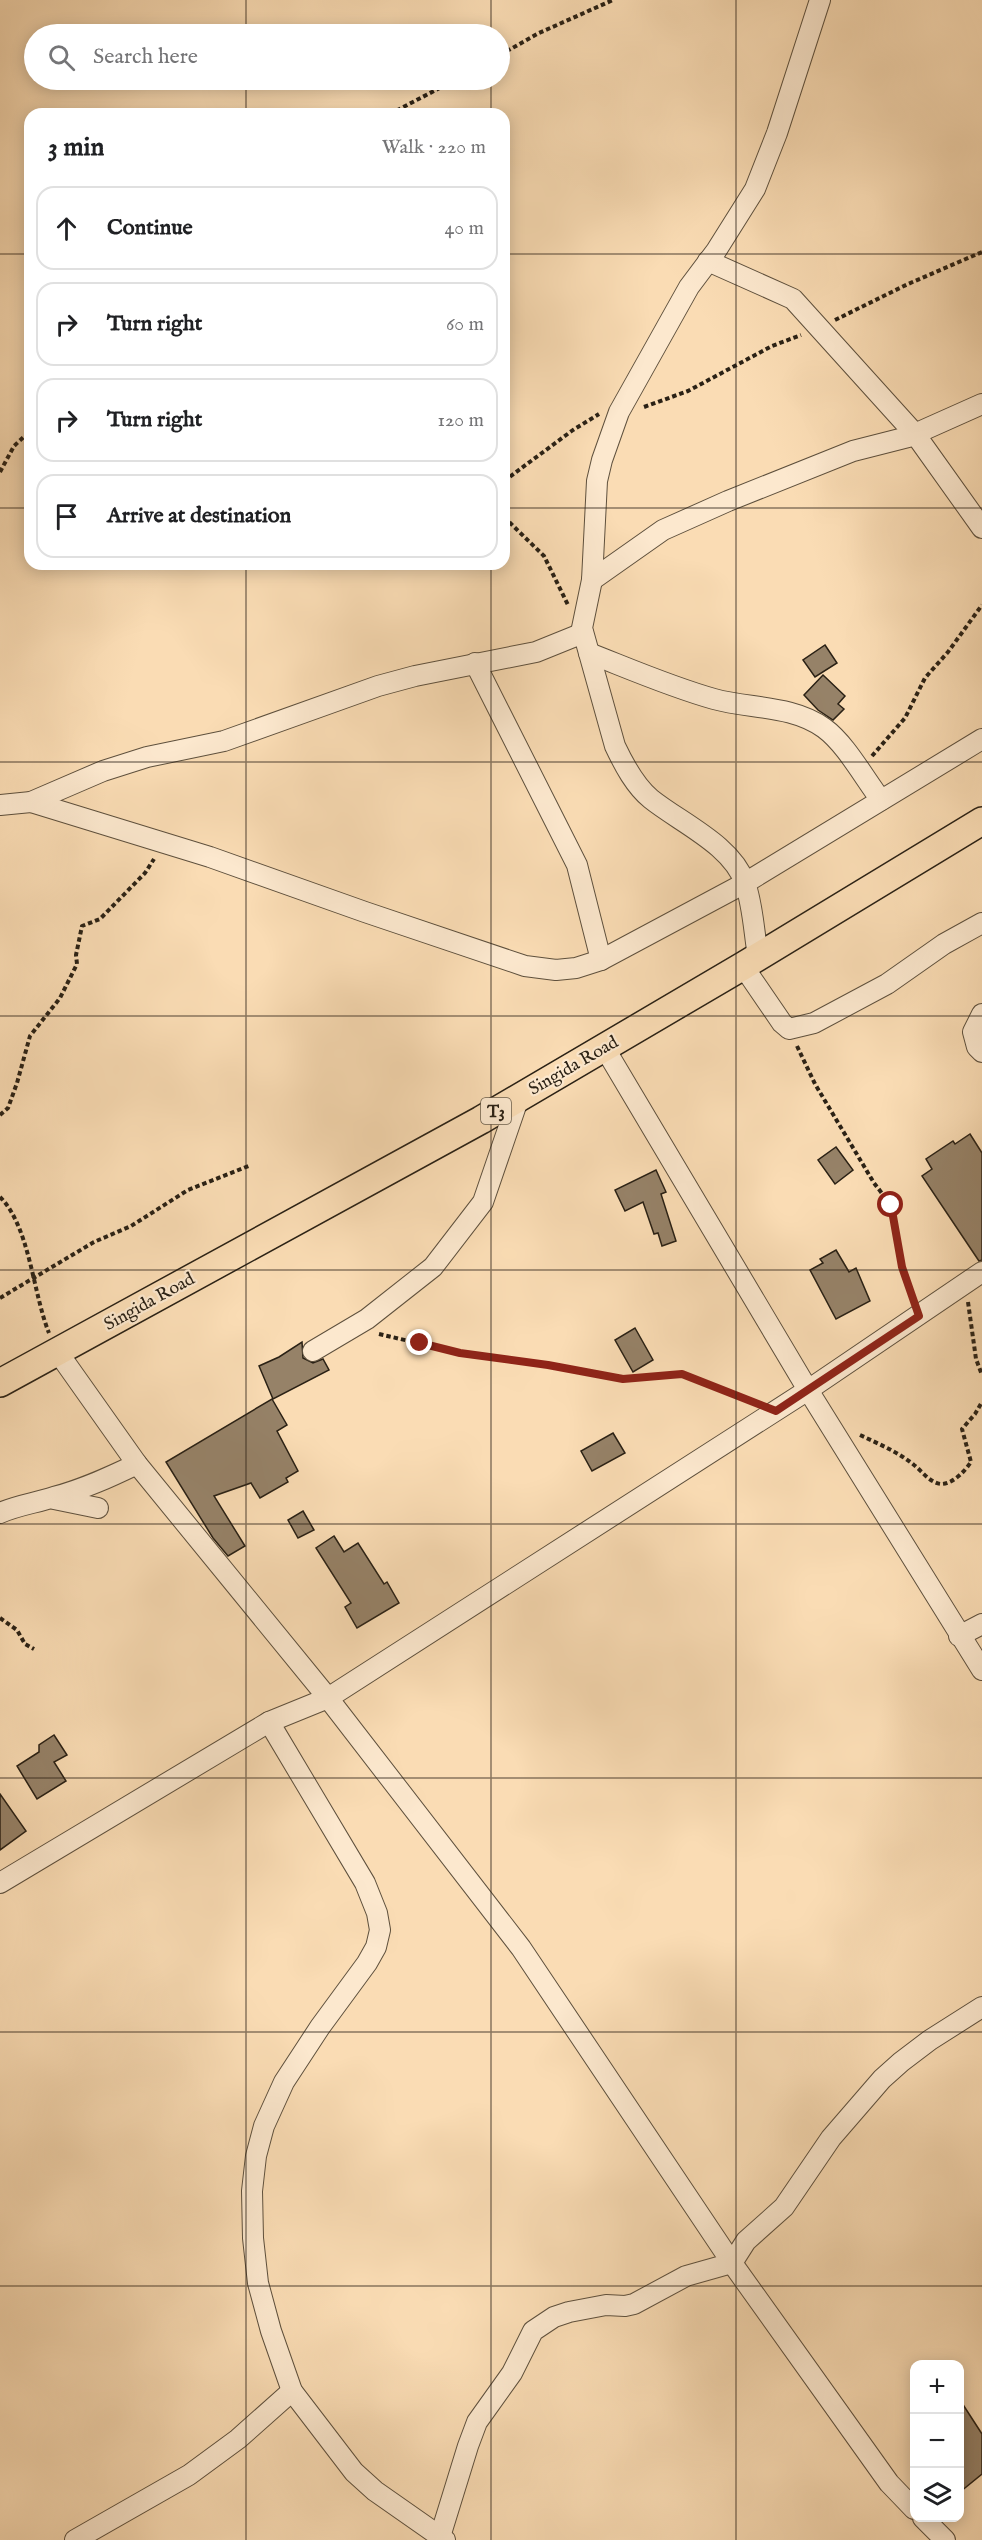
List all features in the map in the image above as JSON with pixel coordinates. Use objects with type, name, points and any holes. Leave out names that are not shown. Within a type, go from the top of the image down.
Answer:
[{"type":"highway","name":"Singida Road","points":[[0,1383],[519,1097],[982,821]]},
{"type":"street","points":[[820,0],[768,159],[754,189],[689,287],[621,408],[607,442],[597,481],[592,580],[583,624],[615,746],[623,764],[649,798],[700,832],[732,859],[746,883],[750,961],[776,1015],[789,1029],[814,1023],[887,984],[977,930]]},
{"type":"street","points":[[708,261],[793,299],[915,434],[982,528]]},
{"type":"street","points":[[592,580],[663,530],[728,501],[853,451],[915,434],[982,404]]},
{"type":"street","points":[[0,805],[32,802],[103,771],[147,757],[224,741],[378,686],[475,663],[536,652],[583,624]]},
{"type":"street","points":[[589,653],[716,700],[784,711],[807,719],[836,739],[881,800]]},
{"type":"street","points":[[475,663],[577,866],[601,960]]},
{"type":"street","points":[[32,802],[210,857],[525,966],[556,970],[576,968],[601,960],[746,883],[982,739]]},
{"type":"street","points":[[982,1014],[973,1032],[977,1047],[982,1052]]},
{"type":"street","points":[[604,1047],[808,1390],[982,1670]]},
{"type":"street","points":[[313,1351],[367,1319],[433,1267],[483,1202],[519,1097]]},
{"type":"street","points":[[0,1883],[269,1722],[328,1698],[776,1411],[974,1278]]},
{"type":"street","points":[[57,1351],[137,1464],[328,1698],[521,1948],[732,2263],[889,2483],[910,2504]]},
{"type":"street","points":[[0,1513],[18,1505],[52,1498],[96,1484],[137,1464]]},
{"type":"street","points":[[52,1498],[98,1508]]},
{"type":"street","points":[[959,1636],[982,1624]]},
{"type":"street","points":[[269,1722],[365,1883],[377,1913],[380,1930],[376,1947],[367,1963],[320,2027],[284,2082],[264,2126],[256,2156],[252,2191],[253,2238],[258,2283],[271,2331],[292,2391],[354,2472],[375,2491],[441,2539],[477,2422],[512,2373],[533,2331],[569,2312],[606,2305],[634,2304],[686,2276],[732,2263],[746,2241],[784,2207],[831,2138],[882,2079],[901,2061],[930,2040],[982,2007]]},
{"type":"street","points":[[75,2540],[189,2475],[238,2439],[292,2391]]},
{"type":"street","points":[[928,2522],[945,2540]]},
{"type":"path","points":[[510,49],[539,33],[613,0]]},
{"type":"path","points":[[401,108],[436,90]]},
{"type":"path","points":[[510,477],[587,420],[621,408]]},
{"type":"path","points":[[0,472],[15,446],[24,437]]},
{"type":"path","points":[[510,523],[544,556],[570,607],[583,624]]},
{"type":"path","points":[[859,772],[905,718],[925,678],[948,652],[982,604]]},
{"type":"path","points":[[0,1115],[8,1108],[30,1035],[60,998],[78,964],[76,955],[81,926],[100,919],[145,873],[164,843]]},
{"type":"path","points":[[789,1029],[815,1084],[874,1183],[891,1205],[902,1267],[919,1316]]},
{"type":"path","points":[[0,1298],[94,1242],[131,1226],[188,1190],[251,1165]]},
{"type":"path","points":[[0,1197],[11,1208],[46,1324],[57,1351]]},
{"type":"path","points":[[974,1278],[976,1359],[982,1375]]},
{"type":"path","points":[[351,1328],[460,1353],[548,1365],[623,1379],[682,1374],[776,1411]]},
{"type":"path","points":[[826,1419],[899,1454],[931,1480],[942,1484],[954,1480],[970,1465],[971,1459],[962,1429],[982,1402]]},
{"type":"path","points":[[0,1617],[17,1630],[25,1644],[34,1649]]},
{"type":"building","points":[[825,645],[837,663],[815,677],[803,660]]},
{"type":"building","points":[[823,675],[845,696],[838,704],[844,709],[833,720],[818,710],[804,695]]},
{"type":"building","points":[[970,1134],[982,1153],[982,1260],[979,1261],[922,1176],[932,1169],[926,1159],[953,1141],[955,1144]]},
{"type":"building","points":[[836,1147],[853,1170],[835,1184],[818,1160]]},
{"type":"building","points":[[656,1170],[666,1192],[661,1194],[676,1241],[662,1246],[658,1233],[654,1234],[643,1202],[625,1211],[615,1190]]},
{"type":"building","points":[[836,1250],[849,1272],[856,1268],[870,1301],[836,1319],[810,1270],[823,1263],[820,1259]]},
{"type":"building","points":[[635,1328],[653,1360],[633,1372],[615,1340]]},
{"type":"building","points":[[302,1342],[303,1358],[313,1363],[323,1359],[329,1370],[273,1399],[259,1366],[279,1357]]},
{"type":"building","points":[[272,1399],[287,1425],[277,1431],[298,1471],[286,1478],[288,1482],[260,1498],[251,1483],[214,1496],[245,1546],[228,1556],[213,1538],[166,1462]]},
{"type":"building","points":[[613,1433],[625,1453],[592,1471],[581,1451]]},
{"type":"building","points":[[303,1511],[314,1530],[298,1538],[288,1520]]},
{"type":"building","points":[[334,1536],[344,1552],[358,1543],[384,1584],[387,1582],[399,1603],[357,1628],[345,1607],[351,1603],[316,1548]]},
{"type":"building","points":[[54,1735],[67,1755],[54,1762],[66,1781],[37,1799],[17,1766],[39,1752],[39,1745]]},
{"type":"building","points":[[0,1794],[26,1831],[0,1850]]},
{"type":"building","points":[[964,2406],[982,2434],[982,2474],[964,2489]]},
{"type":"route","points":[[420,1343],[460,1353],[548,1365],[623,1379],[682,1374],[776,1411],[919,1316],[902,1267],[891,1205]]}]
